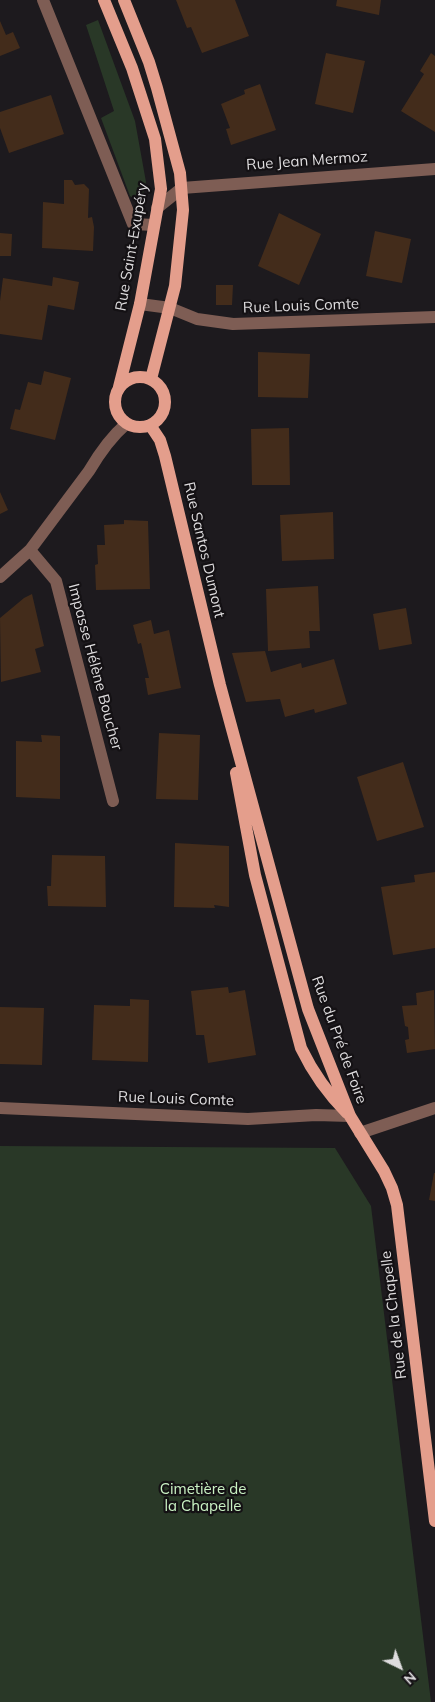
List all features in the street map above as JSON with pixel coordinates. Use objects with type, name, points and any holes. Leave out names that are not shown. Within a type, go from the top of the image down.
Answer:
[{"type":"main road","name":"Rue Saint-Exupéry","points":[[104,0],[132,68],[155,139],[161,189],[140,304],[119,387]]},
{"type":"main road","points":[[124,0],[149,62],[157,88],[180,172],[184,210],[175,286],[150,379]]},
{"type":"main road","points":[[139,377],[150,379],[164,392],[163,412],[158,420],[150,426],[142,428],[126,424],[116,411],[114,403],[119,387],[128,380],[139,377]]},
{"type":"main road","name":"Rue Santos Dumont","points":[[150,426],[160,440],[165,456],[220,685]]},
{"type":"main road","name":"Rue du Pré de Foire","points":[[220,685],[308,1009],[350,1116]]},
{"type":"main road","name":"Rue du Pré de Foire","points":[[220,685],[255,875],[301,1048],[312,1071],[331,1097],[350,1116]]},
{"type":"main road","name":"Rue de la Chapelle","points":[[350,1116],[384,1171],[397,1205],[435,1521]]},
{"type":"street","points":[[43,0],[133,224],[154,225]]},
{"type":"street","name":"Rue Jean Mermoz","points":[[182,188],[435,169]]},
{"type":"street","points":[[157,208],[182,188]]},
{"type":"street","points":[[140,304],[170,308]]},
{"type":"street","name":"Rue Louis Comte","points":[[170,308],[198,319],[233,324],[435,317]]},
{"type":"street","points":[[0,577],[30,550],[89,471],[96,458],[126,424]]},
{"type":"street","name":"Impasse Hélène Boucher","points":[[30,550],[56,581],[113,801]]},
{"type":"street","name":"Rue Louis Comte","points":[[0,1108],[248,1118],[316,1114],[350,1116]]},
{"type":"street","points":[[360,1133],[435,1108]]},
{"type":"green space","points":[[98,20],[135,121],[146,182],[143,196],[136,200],[130,196],[101,118],[114,111],[86,25]]},
{"type":"green space","name":"Cimetière de la Chapelle","points":[[0,1146],[335,1148],[371,1206],[431,1702],[0,1702]]},
{"type":"building","points":[[176,0],[235,0],[249,36],[202,53],[191,27],[187,28]]},
{"type":"building","points":[[337,0],[381,0],[379,15],[336,6]]},
{"type":"building","points":[[0,21],[6,35],[13,32],[20,48],[0,56]]},
{"type":"building","points":[[326,53],[365,61],[353,113],[315,104]]},
{"type":"building","points":[[431,53],[435,56],[435,132],[401,111],[424,74],[420,71]]},
{"type":"building","points":[[260,84],[276,130],[231,145],[226,129],[230,128],[221,104],[245,94],[244,90]]},
{"type":"building","points":[[51,95],[64,134],[9,153],[0,128],[0,112]]},
{"type":"building","points":[[64,180],[72,180],[75,185],[84,184],[89,189],[88,218],[92,217],[94,227],[93,251],[42,248],[43,202],[64,204]]},
{"type":"building","points":[[279,213],[321,234],[299,285],[258,266]]},
{"type":"building","points":[[375,231],[411,239],[402,283],[366,276]]},
{"type":"building","points":[[0,233],[12,234],[11,256],[0,256]]},
{"type":"building","points":[[53,277],[79,282],[74,310],[48,305],[42,340],[0,334],[0,301],[3,278],[52,286]]},
{"type":"building","points":[[216,285],[233,285],[232,305],[216,305]]},
{"type":"building","points":[[258,352],[310,354],[308,398],[258,397]]},
{"type":"building","points":[[44,371],[71,378],[55,440],[10,429],[15,409],[20,410],[28,382],[41,385]]},
{"type":"building","points":[[289,428],[290,485],[252,485],[251,429]]},
{"type":"building","points":[[0,492],[8,510],[0,514]]},
{"type":"building","points":[[333,512],[334,559],[282,561],[280,515]]},
{"type":"building","points":[[124,520],[148,521],[150,589],[96,590],[95,565],[98,564],[97,545],[105,545],[104,525],[124,524]]},
{"type":"building","points":[[318,586],[320,631],[309,631],[310,648],[268,651],[266,589]]},
{"type":"building","points":[[32,594],[44,646],[35,649],[41,672],[1,682],[0,618],[24,598]]},
{"type":"building","points":[[406,608],[412,644],[379,650],[373,614]]},
{"type":"building","points":[[151,620],[154,634],[169,630],[181,688],[148,695],[145,678],[149,678],[141,643],[138,644],[133,625]]},
{"type":"building","points":[[265,651],[271,672],[301,663],[302,668],[334,659],[347,704],[315,713],[314,709],[285,717],[280,699],[246,702],[232,653]]},
{"type":"building","points":[[159,733],[200,735],[198,800],[156,799]]},
{"type":"building","points":[[41,735],[60,736],[60,799],[16,797],[16,741],[42,742]]},
{"type":"building","points":[[403,762],[424,827],[377,841],[357,777]]},
{"type":"building","points":[[175,843],[229,846],[229,907],[214,905],[215,908],[174,907]]},
{"type":"building","points":[[52,855],[105,856],[106,907],[48,906],[47,886],[51,886]]},
{"type":"building","points":[[435,872],[435,948],[393,955],[381,887],[415,882],[414,875]]},
{"type":"building","points":[[228,987],[229,993],[245,990],[256,1055],[208,1063],[204,1035],[196,1035],[191,991]]},
{"type":"building","points":[[434,990],[435,1049],[407,1053],[405,1040],[409,1039],[408,1027],[405,1026],[402,1006],[417,1005],[416,993]]},
{"type":"building","points":[[130,999],[149,1000],[148,1062],[92,1060],[94,1005],[130,1006]]},
{"type":"building","points":[[0,1007],[44,1008],[42,1065],[0,1064]]},
{"type":"building","points":[[435,1173],[435,1201],[429,1200]]}]
